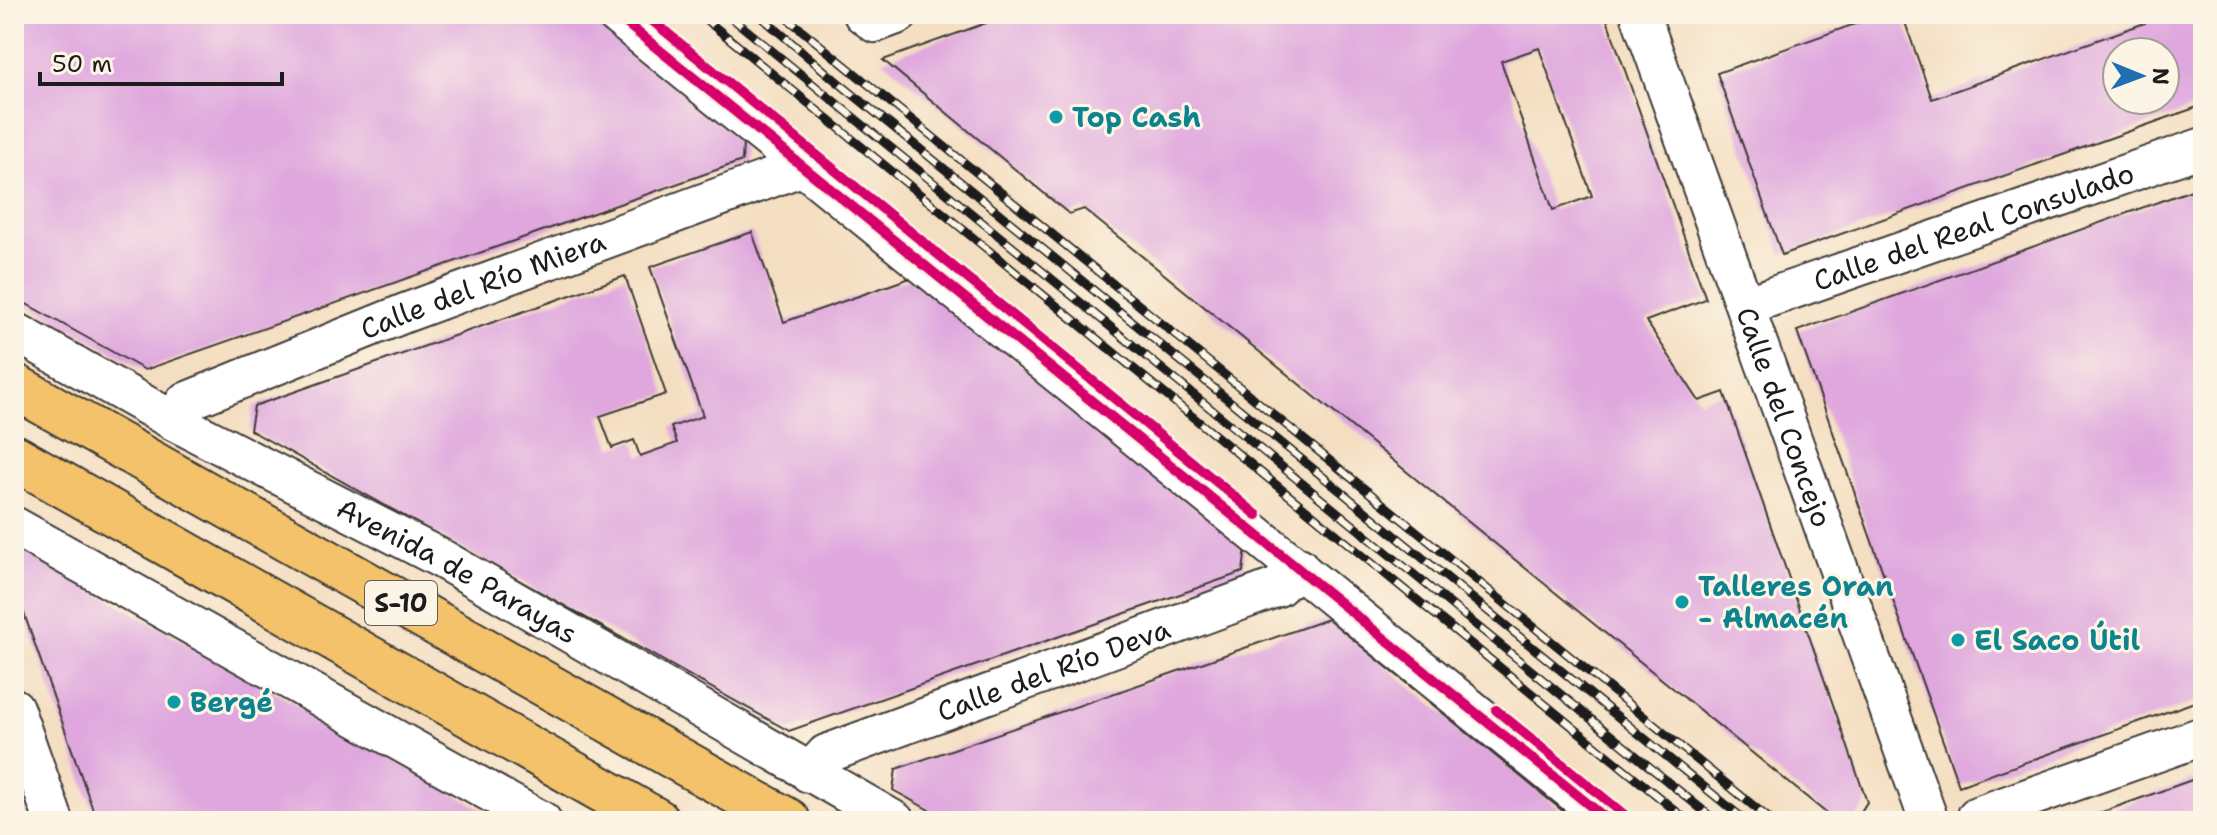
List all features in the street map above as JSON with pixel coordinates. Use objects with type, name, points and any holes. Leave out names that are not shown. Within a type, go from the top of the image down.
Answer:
[{"type":"highway","name":"S-10","points":[[14,386],[788,821]]},
{"type":"highway","name":"S-10","points":[[14,457],[657,821]]},
{"type":"street","points":[[615,14],[1609,821]]},
{"type":"street","name":"Calle del Concejo","points":[[1640,14],[1929,821]]},
{"type":"street","name":"Calle del Real Consulado","points":[[1745,306],[2203,147]]},
{"type":"street","name":"Calle del Río Miera","points":[[174,421],[185,402],[346,337],[801,167]]},
{"type":"street","name":"Avenida de Parayas","points":[[14,331],[174,421],[442,559],[895,821]]},
{"type":"street","points":[[14,526],[542,821]]},
{"type":"street","name":"Calle del Río Deva","points":[[809,773],[826,754],[1278,587],[1299,567]]},
{"type":"street","points":[[14,708],[54,821]]},
{"type":"street","points":[[1977,816],[2203,736]]},
{"type":"building","points":[[14,14],[589,14],[743,142],[742,161],[145,370],[14,297]]},
{"type":"building","points":[[1011,14],[1605,14],[1706,299],[1646,321],[1699,401],[1724,392],[1867,802],[1855,821],[1836,821],[1084,209],[1069,214],[883,60]],"holes":[[[1539,48],[1592,196],[1553,210],[1501,61]]]},
{"type":"building","points":[[1883,14],[1902,14],[1932,99],[2101,39],[2101,116],[2172,116],[1782,255],[1717,73]]},
{"type":"building","points":[[2170,14],[2203,14],[2203,105],[2181,113],[2181,36],[2108,36]]},
{"type":"building","points":[[2203,186],[2203,699],[1959,786],[1797,331]]},
{"type":"building","points":[[752,232],[784,322],[913,277],[1246,547],[1243,572],[789,731],[250,430],[254,406],[625,276],[666,394],[600,416],[612,448],[634,440],[640,456],[677,443],[671,427],[703,416],[650,267]]},
{"type":"building","name":"Bergé","points":[[22,550],[503,821],[97,821],[14,585],[14,555]]},
{"type":"building","points":[[1328,619],[1575,821],[949,821],[893,790],[896,769]]},
{"type":"building","points":[[2203,776],[2203,821],[2077,821]]},
{"type":"railway","points":[[699,14],[1688,821]]},
{"type":"railway","points":[[727,14],[1716,821]]},
{"type":"railway","points":[[758,14],[1746,821]]},
{"type":"railway","points":[[782,14],[1772,821]]},
{"type":"cycle path","points":[[615,14],[1609,821]]},
{"type":"cycle path","points":[[644,14],[1257,515]]},
{"type":"cycle path","points":[[1496,710],[1632,821]]},
{"type":"place","name":"Top Cash","points":[[1056,117]]},
{"type":"place","name":"Talleres Oran - Almacén","points":[[1682,602]]},
{"type":"place","name":"El Saco Útil","points":[[1958,640]]},
{"type":"place","name":"Bergé","points":[[174,702]]}]
